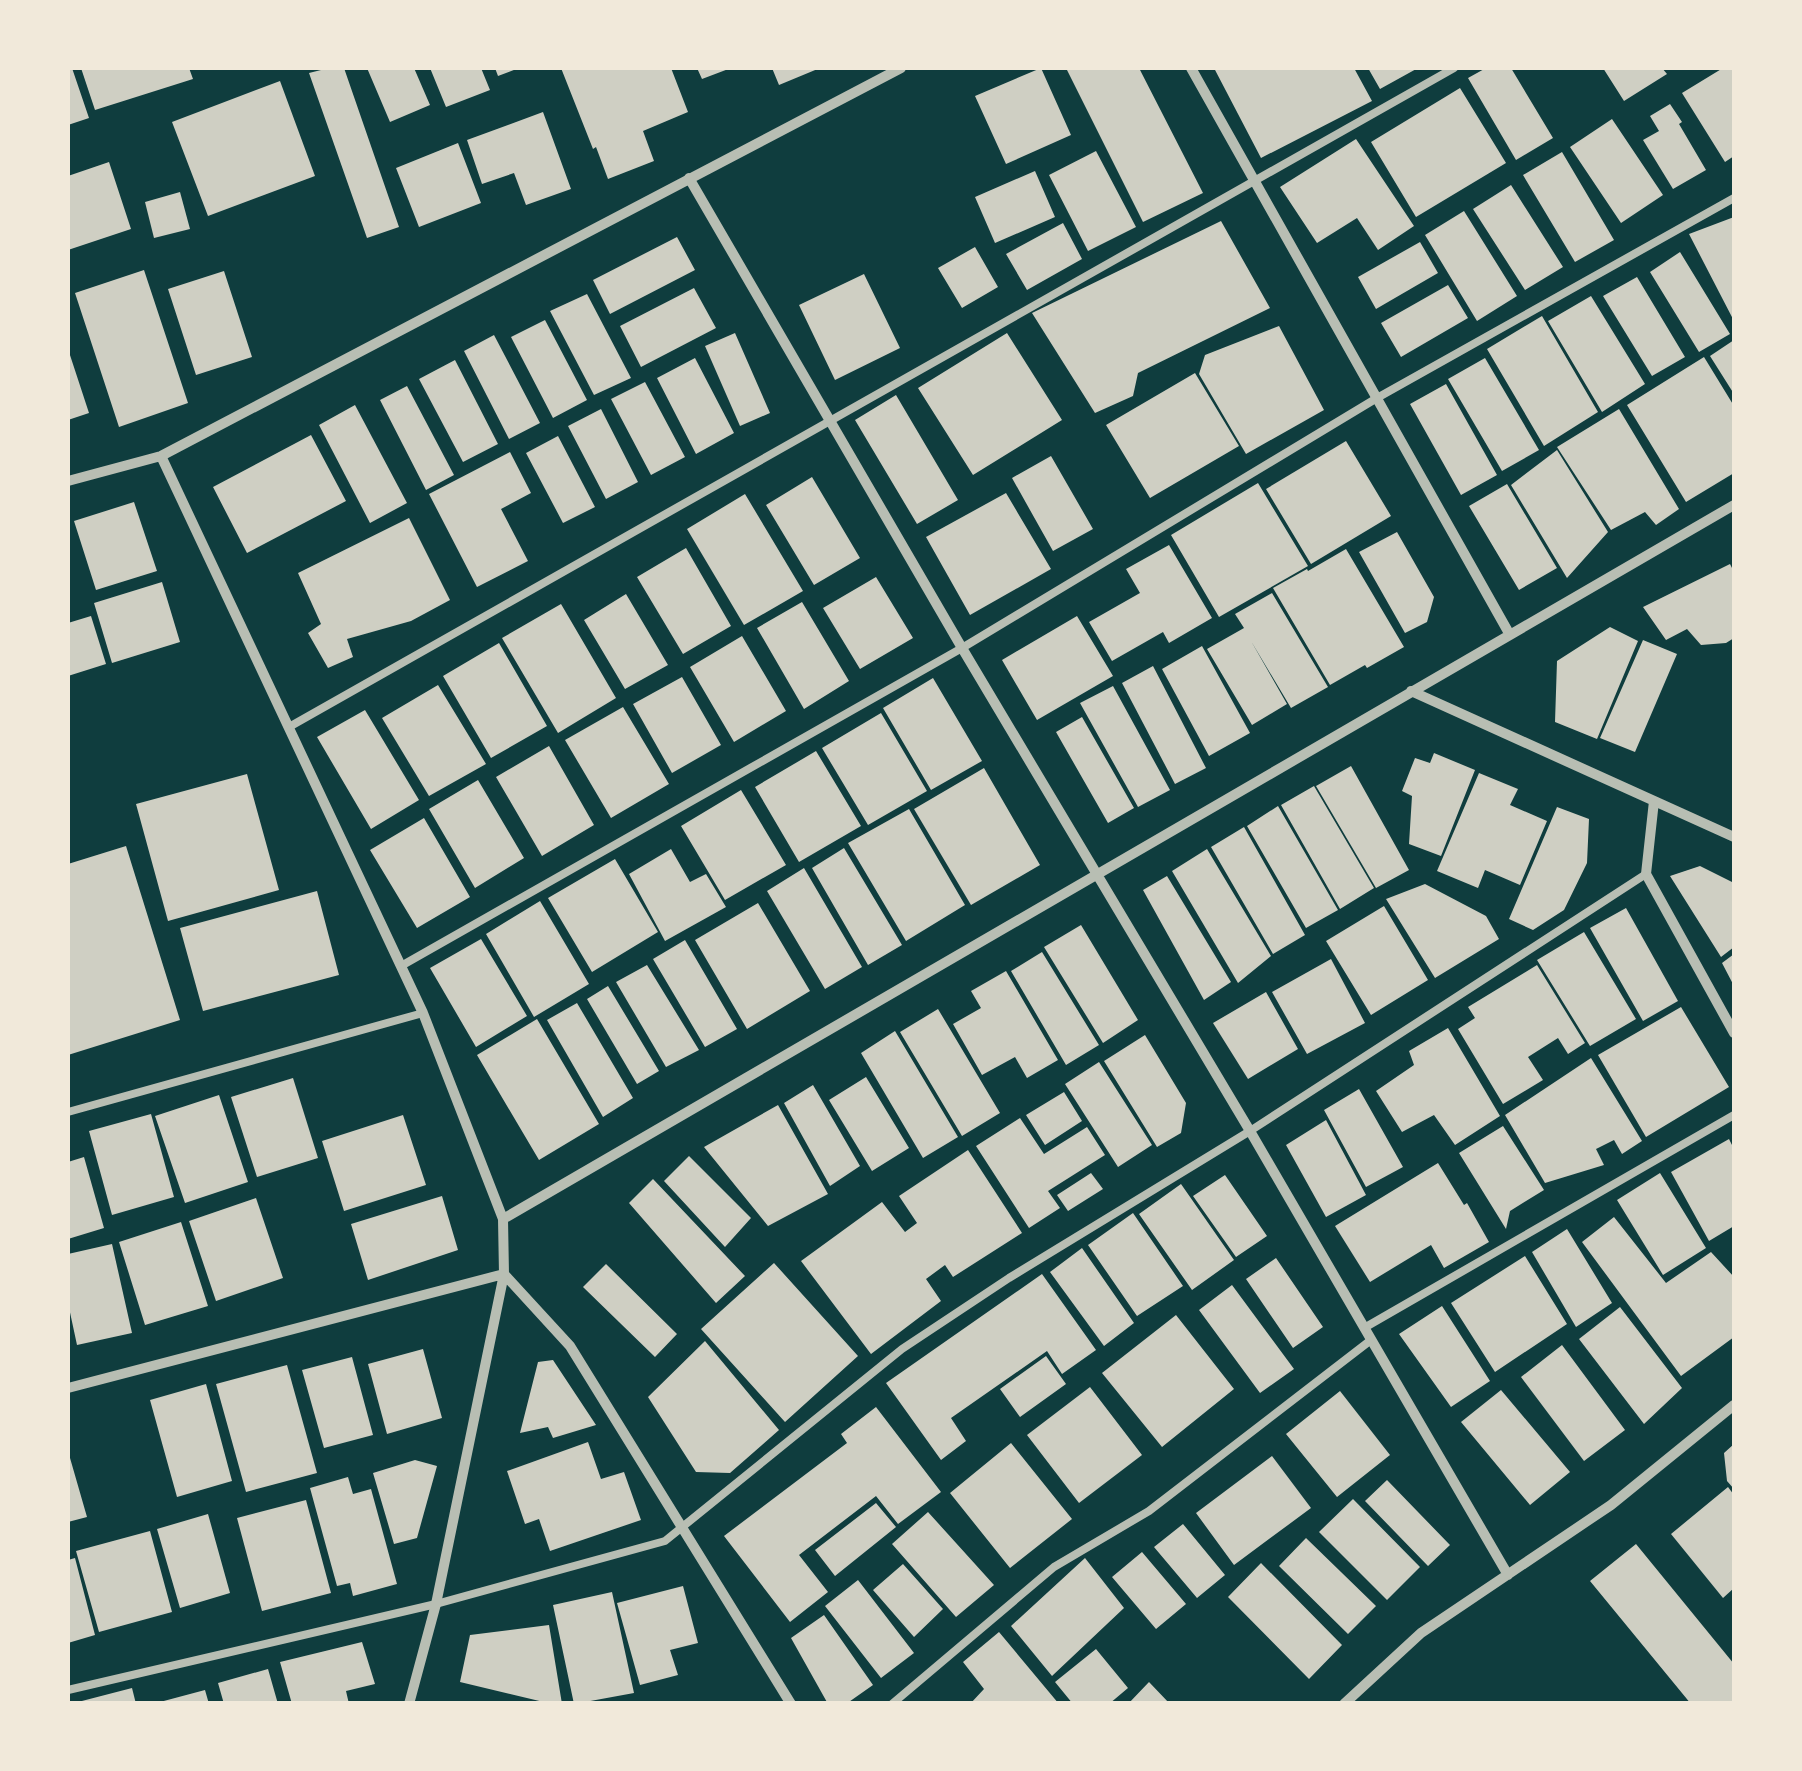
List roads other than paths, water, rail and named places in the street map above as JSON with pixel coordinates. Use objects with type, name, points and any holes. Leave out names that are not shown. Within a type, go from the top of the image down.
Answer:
[{"type":"street","points":[[68,481],[161,456],[901,68]]},
{"type":"street","points":[[1191,68],[1510,635]]},
{"type":"street","points":[[689,178],[1508,1574]]},
{"type":"street","points":[[161,456],[424,1013],[503,1219],[504,1274],[436,1604],[409,1704]]},
{"type":"street","points":[[503,1219],[1734,505]]},
{"type":"street","points":[[1411,691],[1734,837]]},
{"type":"street","points":[[1654,801],[1646,874],[1734,1033]]},
{"type":"street","points":[[504,1274],[570,1346],[790,1704]]},
{"type":"street","points":[[68,1388],[504,1274]]},
{"type":"street","points":[[1344,1704],[1422,1633],[1612,1506],[1734,1405]]},
{"type":"lane","points":[[289,728],[1454,68]]},
{"type":"lane","points":[[401,966],[962,648],[1377,398],[1734,198]]},
{"type":"lane","points":[[68,1690],[436,1604],[665,1541],[902,1349],[1009,1278],[1250,1132],[1646,874]]},
{"type":"lane","points":[[68,1112],[424,1013]]},
{"type":"lane","points":[[1364,1328],[1734,1115]]},
{"type":"lane","points":[[892,1704],[1054,1567],[1149,1511],[1370,1340]]}]
